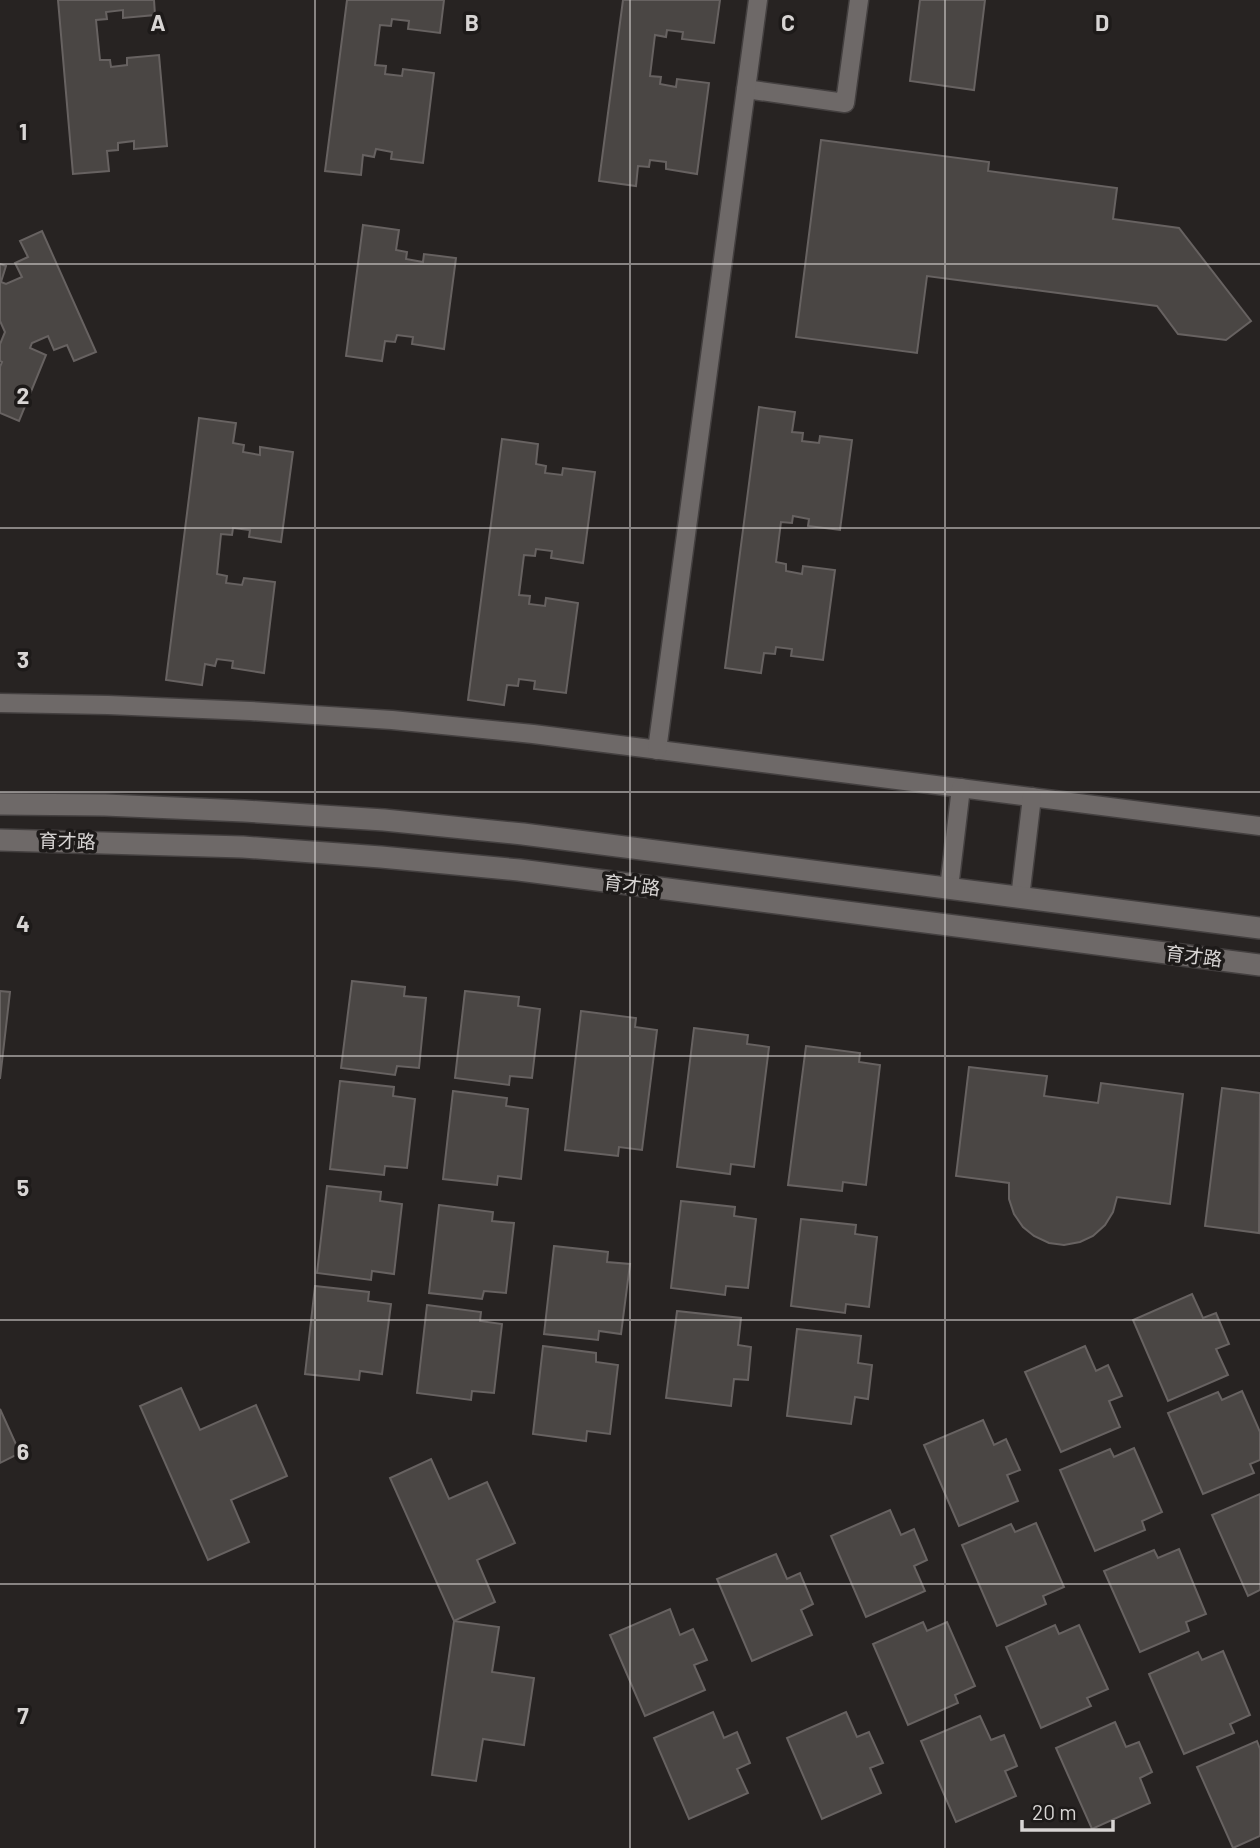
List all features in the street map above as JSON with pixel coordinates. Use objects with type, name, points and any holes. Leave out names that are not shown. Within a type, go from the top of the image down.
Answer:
[{"type":"street","name":"育才路","points":[[0,804],[105,805],[384,820],[523,834],[1260,928]]},
{"type":"street","name":"育才路","points":[[0,840],[243,847],[505,869],[1260,965]]},
{"type":"lane","points":[[657,750],[758,0]]},
{"type":"lane","points":[[746,89],[845,103],[859,0]]},
{"type":"lane","points":[[0,703],[224,709],[533,734],[1260,826]]},
{"type":"lane","points":[[949,888],[961,788]]},
{"type":"lane","points":[[1020,898],[1032,797]]},
{"type":"building","points":[[58,0],[154,0],[155,15],[123,18],[123,10],[106,12],[107,19],[96,20],[100,60],[110,60],[111,67],[127,65],[127,58],[159,55],[167,146],[134,149],[134,141],[118,143],[118,150],[107,151],[109,171],[73,174]]},
{"type":"building","points":[[347,0],[444,0],[440,33],[408,29],[409,21],[392,19],[391,26],[380,25],[375,65],[386,66],[385,74],[402,76],[403,69],[434,73],[423,163],[391,159],[392,152],[376,149],[374,157],[363,155],[361,175],[325,171]]},
{"type":"building","points":[[623,0],[720,0],[714,43],[682,39],[683,32],[667,30],[666,37],[655,35],[650,76],[661,77],[660,84],[676,87],[677,79],[709,83],[697,174],[666,169],[666,162],[650,160],[649,167],[638,166],[636,186],[599,181]]},
{"type":"building","points":[[920,0],[985,0],[974,90],[910,81]]},
{"type":"building","points":[[821,140],[989,162],[988,171],[1117,188],[1113,219],[1179,228],[1251,321],[1226,340],[1178,334],[1157,306],[927,276],[917,353],[796,337]]},
{"type":"building","points":[[363,225],[399,230],[396,250],[407,252],[406,259],[423,262],[424,254],[456,258],[444,349],[412,344],[413,337],[397,335],[395,342],[385,341],[382,361],[346,356]]},
{"type":"building","points":[[42,231],[96,352],[74,361],[67,345],[54,350],[48,336],[32,343],[30,348],[46,355],[19,421],[0,413],[0,344],[5,332],[0,321],[0,264],[6,266],[1,282],[6,284],[22,277],[15,263],[28,257],[20,241]]},
{"type":"building","points":[[759,407],[795,412],[792,432],[803,433],[802,441],[819,443],[820,436],[852,440],[840,530],[808,526],[809,519],[793,516],[792,523],[781,522],[776,562],[786,564],[786,571],[802,574],[803,566],[835,570],[823,660],[791,656],[792,649],[776,647],[775,654],[764,653],[761,673],[725,668]]},
{"type":"building","points":[[199,418],[236,423],[233,443],[244,445],[243,452],[260,455],[260,447],[293,452],[281,542],[249,537],[250,530],[233,528],[232,535],[221,534],[217,574],[227,576],[226,583],[242,585],[244,578],[275,582],[264,673],[232,668],[233,661],[217,659],[215,666],[205,664],[202,685],[166,680]]},
{"type":"building","points":[[502,439],[538,444],[536,464],[546,466],[545,473],[562,475],[563,468],[595,472],[583,563],[551,558],[552,551],[536,549],[535,556],[524,555],[519,595],[530,596],[529,604],[545,606],[546,598],[578,603],[566,693],[534,689],[535,681],[519,679],[518,686],[507,685],[504,705],[468,700]]},
{"type":"building","points":[[352,981],[405,987],[404,996],[426,998],[419,1068],[397,1066],[395,1075],[341,1068]]},
{"type":"building","points":[[0,991],[10,992],[0,1079]]},
{"type":"building","points":[[465,991],[519,997],[518,1006],[540,1009],[532,1078],[510,1076],[509,1085],[455,1078]]},
{"type":"building","points":[[581,1011],[636,1018],[635,1027],[657,1030],[642,1150],[619,1147],[618,1156],[565,1150]]},
{"type":"building","points":[[694,1028],[748,1035],[747,1044],[769,1047],[754,1167],[731,1164],[730,1174],[677,1167]]},
{"type":"building","points":[[806,1046],[860,1053],[859,1062],[880,1065],[866,1185],[843,1182],[842,1191],[788,1185]]},
{"type":"building","points":[[969,1067],[1047,1076],[1044,1096],[1098,1103],[1101,1083],[1183,1094],[1170,1204],[1117,1197],[1113,1212],[1105,1225],[1093,1236],[1064,1245],[1049,1243],[1034,1236],[1014,1214],[1009,1199],[1009,1183],[956,1176]]},
{"type":"building","points":[[340,1081],[394,1087],[393,1096],[415,1099],[407,1168],[385,1166],[384,1175],[330,1169]]},
{"type":"building","points":[[1222,1088],[1260,1093],[1259,1233],[1205,1226]]},
{"type":"building","points":[[453,1091],[507,1098],[506,1106],[528,1109],[521,1179],[498,1176],[497,1185],[443,1179]]},
{"type":"building","points":[[327,1186],[381,1192],[380,1201],[402,1204],[394,1274],[372,1271],[371,1280],[317,1273]]},
{"type":"building","points":[[681,1201],[735,1207],[734,1216],[756,1219],[748,1288],[726,1286],[725,1295],[671,1288]]},
{"type":"building","points":[[439,1205],[493,1212],[492,1221],[514,1223],[506,1293],[484,1291],[482,1299],[429,1293]]},
{"type":"building","points":[[801,1219],[856,1225],[855,1234],[877,1237],[869,1307],[846,1304],[845,1313],[791,1306]]},
{"type":"building","points":[[554,1246],[608,1252],[607,1262],[630,1264],[621,1334],[599,1331],[598,1340],[544,1334]]},
{"type":"building","points":[[315,1286],[369,1292],[368,1301],[391,1304],[382,1374],[360,1371],[359,1380],[305,1374]]},
{"type":"building","points":[[1192,1294],[1203,1318],[1216,1313],[1229,1344],[1216,1349],[1228,1375],[1168,1401],[1133,1320]]},
{"type":"building","points":[[427,1305],[481,1312],[480,1321],[502,1324],[494,1393],[472,1391],[471,1400],[417,1393]]},
{"type":"building","points":[[677,1311],[741,1318],[738,1345],[751,1347],[748,1380],[734,1379],[731,1406],[666,1398]]},
{"type":"building","points":[[797,1329],[861,1336],[858,1363],[872,1365],[868,1399],[855,1397],[851,1424],[787,1416]]},
{"type":"building","points":[[543,1346],[596,1353],[596,1362],[618,1365],[610,1434],[587,1431],[586,1441],[533,1434]]},
{"type":"building","points":[[1085,1346],[1096,1371],[1108,1365],[1122,1396],[1109,1401],[1120,1427],[1061,1452],[1025,1372]]},
{"type":"building","points":[[181,1388],[200,1430],[256,1405],[287,1476],[231,1500],[249,1542],[208,1560],[140,1406]]},
{"type":"building","points":[[1242,1391],[1260,1432],[1260,1460],[1250,1464],[1254,1473],[1203,1494],[1168,1413],[1218,1392],[1222,1400]]},
{"type":"building","points":[[0,1409],[20,1453],[0,1463]]},
{"type":"building","points":[[983,1420],[994,1445],[1006,1439],[1020,1470],[1007,1475],[1018,1501],[959,1526],[924,1445]]},
{"type":"building","points":[[1134,1448],[1162,1512],[1142,1521],[1145,1530],[1095,1551],[1060,1470],[1110,1449],[1114,1457]]},
{"type":"building","points":[[431,1459],[449,1499],[487,1482],[515,1543],[477,1560],[495,1602],[454,1621],[390,1478]]},
{"type":"building","points":[[1260,1494],[1260,1590],[1248,1596],[1212,1515]]},
{"type":"building","points":[[890,1510],[901,1535],[914,1529],[927,1560],[914,1566],[925,1591],[866,1617],[831,1536]]},
{"type":"building","points":[[1036,1523],[1064,1587],[1043,1596],[1046,1604],[997,1626],[962,1545],[1011,1524],[1015,1532]]},
{"type":"building","points":[[1179,1549],[1206,1614],[1186,1622],[1189,1631],[1140,1652],[1104,1571],[1154,1550],[1158,1558]]},
{"type":"building","points":[[776,1554],[787,1579],[800,1573],[813,1604],[801,1610],[812,1635],[752,1661],[717,1579]]},
{"type":"building","points":[[670,1609],[680,1635],[693,1629],[707,1660],[694,1665],[705,1690],[645,1716],[610,1635]]},
{"type":"building","points":[[454,1621],[499,1627],[492,1672],[534,1678],[524,1745],[483,1739],[476,1781],[432,1775]]},
{"type":"building","points":[[923,1622],[927,1631],[947,1622],[975,1686],[955,1695],[958,1703],[908,1725],[873,1644]]},
{"type":"building","points":[[1055,1625],[1059,1634],[1079,1625],[1108,1689],[1087,1698],[1091,1706],[1041,1728],[1006,1647]]},
{"type":"building","points":[[1223,1651],[1250,1715],[1230,1724],[1234,1733],[1184,1754],[1149,1674],[1198,1652],[1202,1660]]},
{"type":"building","points":[[713,1712],[724,1738],[737,1732],[750,1763],[737,1769],[748,1793],[689,1819],[654,1738]]},
{"type":"building","points":[[846,1712],[857,1737],[869,1732],[883,1763],[870,1768],[881,1793],[822,1819],[787,1738]]},
{"type":"building","points":[[980,1716],[991,1740],[1004,1735],[1017,1766],[1005,1771],[1016,1796],[956,1822],[921,1741]]},
{"type":"building","points":[[1115,1722],[1126,1747],[1139,1742],[1152,1772],[1140,1778],[1150,1803],[1092,1829],[1056,1748]]},
{"type":"building","points":[[1257,1741],[1260,1749],[1260,1836],[1233,1848],[1197,1767]]}]
